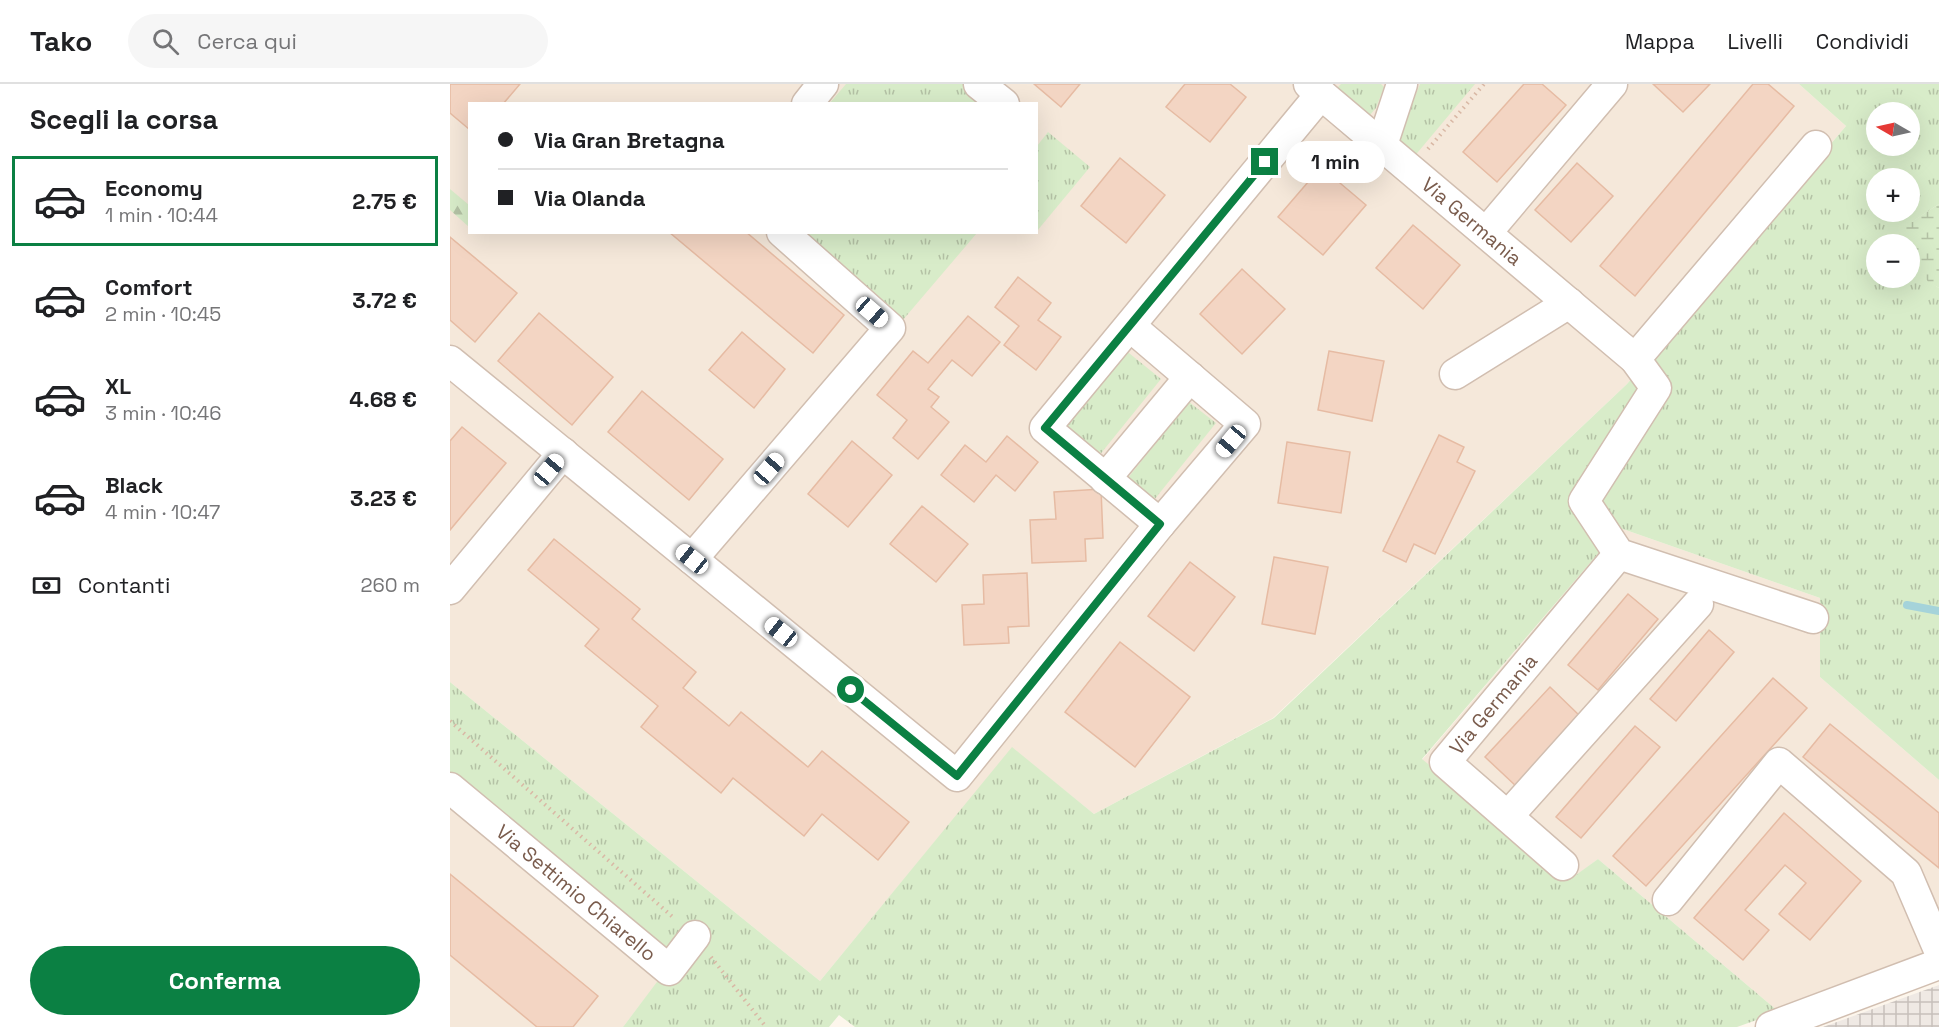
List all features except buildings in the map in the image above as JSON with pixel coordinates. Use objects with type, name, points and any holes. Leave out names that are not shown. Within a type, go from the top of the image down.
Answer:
[{"type":"street","points":[[809,102],[823,84]]},
{"type":"street","points":[[979,84],[1002,102]]},
{"type":"street","points":[[1382,146],[1402,84]]},
{"type":"street","points":[[1486,233],[1612,84]]},
{"type":"street","points":[[1160,524],[1045,428],[1130,326],[1315,89]]},
{"type":"street","name":"Via Germania","points":[[1315,89],[1635,359],[1656,388],[1584,501],[1619,554],[1445,762],[1563,865]]},
{"type":"street","points":[[1635,359],[1816,146]]},
{"type":"street","points":[[692,559],[890,328],[784,234]]},
{"type":"street","points":[[1455,374],[1569,303]]},
{"type":"street","points":[[450,361],[957,776],[1160,524],[1245,424],[1130,326]]},
{"type":"street","points":[[1106,479],[1190,377]]},
{"type":"street","points":[[450,589],[563,453]]},
{"type":"street","points":[[1619,554],[1813,618]]},
{"type":"street","points":[[1508,816],[1698,604]]},
{"type":"street","points":[[1668,900],[1779,763],[1906,873],[1937,950],[1771,1027]]},
{"type":"street","name":"Via Settimio Chiarello","points":[[450,789],[669,970],[695,936]]},
{"type":"path","points":[[1410,169],[1484,84]]},
{"type":"path","points":[[450,722],[695,936],[766,1027]]},
{"type":"shaded area","points":[[450,84],[1799,84],[1846,126],[1627,384],[1273,718],[1094,814],[1012,748],[820,981],[450,682]]},
{"type":"shaded area","points":[[1620,528],[1820,598],[1820,677],[1939,780],[1939,951],[1779,1012],[1598,859],[1570,880],[1422,760]]},
{"type":"shaded area","points":[[450,776],[676,958],[623,1027],[450,1027]]},
{"type":"shaded area","points":[[1939,985],[1939,1027],[1823,1027]]},
{"type":"green space","points":[[846,84],[963,84],[985,102],[831,102]]},
{"type":"green space","points":[[1341,84],[1381,84],[1384,87],[1376,108],[1363,123],[1331,94]]},
{"type":"green space","points":[[1420,84],[1475,84],[1413,158],[1396,144]]},
{"type":"green space","points":[[1799,84],[1939,84],[1939,204],[1920,217],[1920,168],[1866,168],[1866,222],[1912,222],[1900,230],[1902,234],[1866,234],[1866,288],[1920,288],[1920,266],[1928,281],[1939,288],[1939,780],[1820,677],[1820,598],[1620,528],[1422,759],[1569,880],[1598,859],[1779,1012],[1737,1027],[855,1027],[839,1015],[829,1027],[623,1027],[675,958],[450,776],[450,682],[820,981],[1012,747],[1094,814],[1274,718],[1627,384],[1846,126]]},
{"type":"green space","points":[[1048,132],[1090,167],[1038,230],[1038,145]]},
{"type":"green space","points":[[450,189],[468,204],[468,226],[450,210]]},
{"type":"green space","points":[[1939,204],[1939,288],[1928,282],[1920,268],[1920,234],[1901,234],[1899,230],[1911,222],[1920,222],[1920,216]]},
{"type":"green space","points":[[798,234],[976,234],[902,321]]},
{"type":"green space","points":[[1124,349],[1161,379],[1098,457],[1061,427]]},
{"type":"green space","points":[[1189,402],[1216,423],[1154,500],[1127,479]]},
{"type":"waterway","points":[[1907,605],[1939,611]]},
{"type":"route","points":[[851,690],[957,776],[1160,524],[1045,428],[1265,162]]}]
